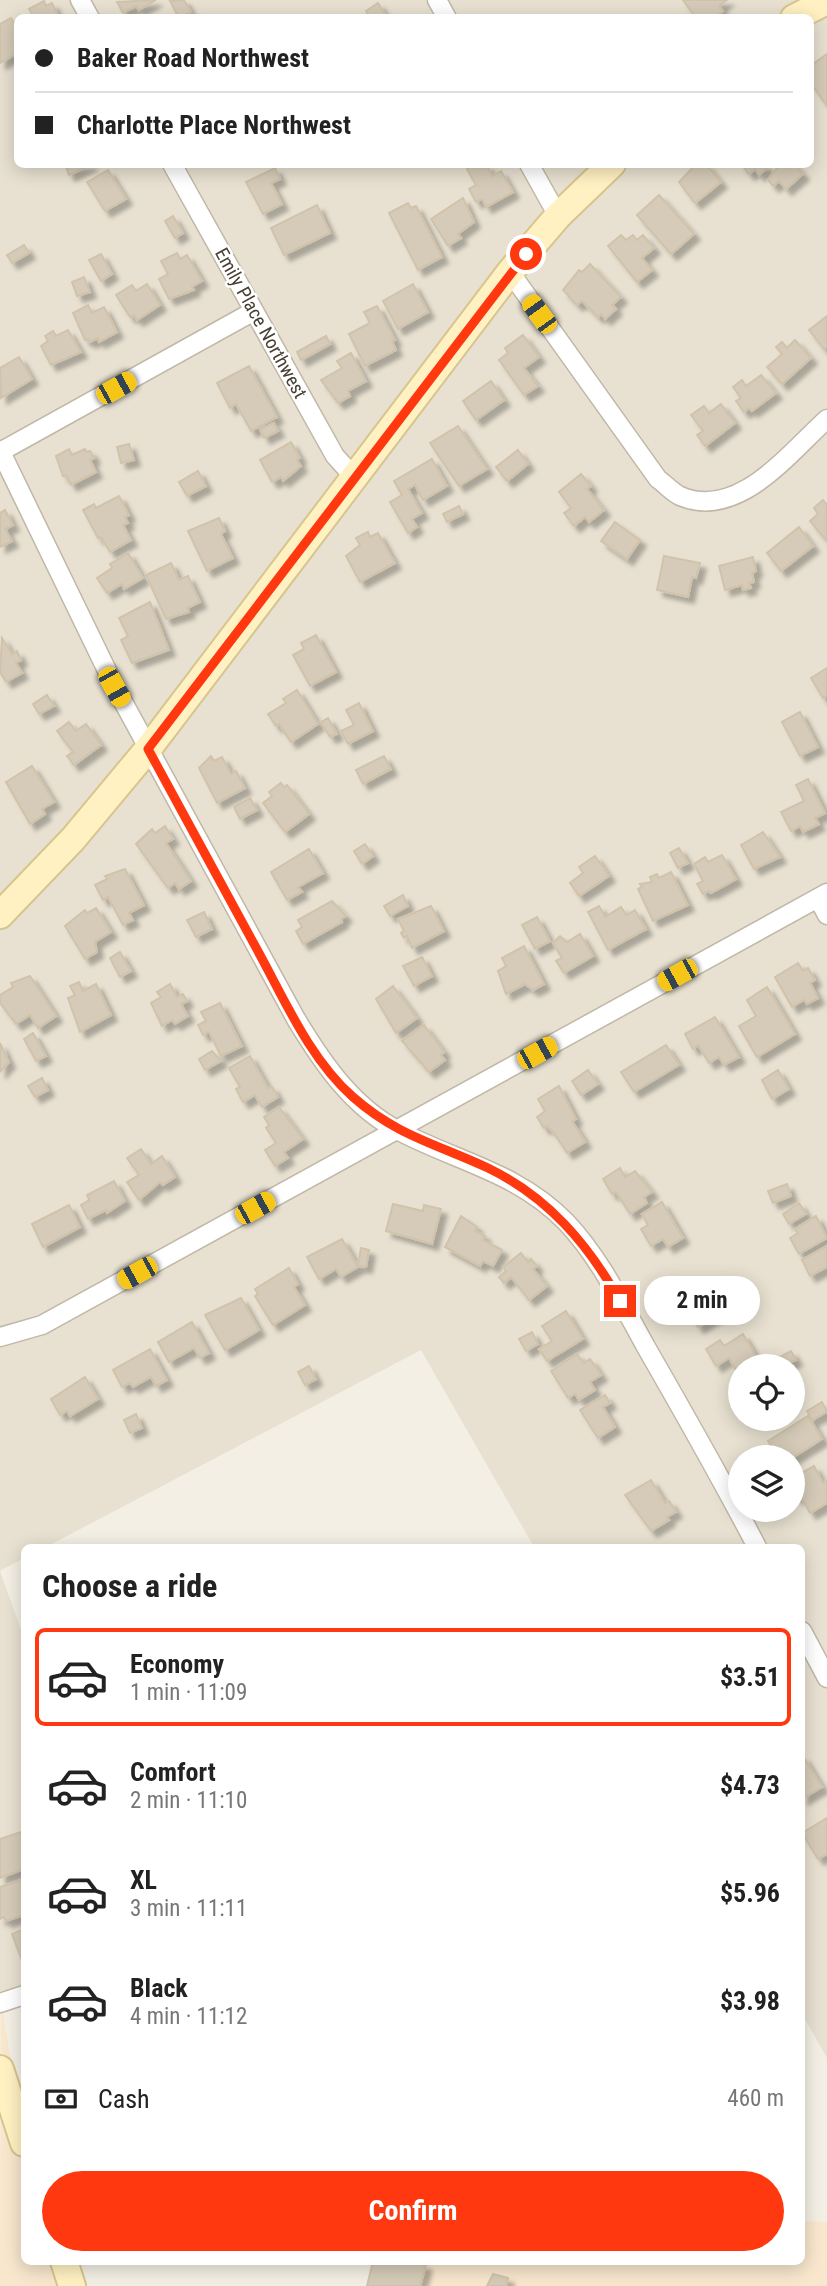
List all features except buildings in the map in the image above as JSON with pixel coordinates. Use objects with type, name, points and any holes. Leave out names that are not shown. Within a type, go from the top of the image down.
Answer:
[{"type":"street","points":[[802,14],[827,1]]},
{"type":"street","name":"Emily Place Northwest","points":[[174,168],[335,456],[354,477]]},
{"type":"street","points":[[531,168],[558,216]]},
{"type":"street","points":[[0,915],[73,839],[148,749],[510,272],[558,216],[608,168]]},
{"type":"street","points":[[510,272],[658,479],[679,495],[705,502],[727,499],[755,485],[827,419]]},
{"type":"street","points":[[254,311],[0,451],[114,687],[289,1007],[324,1065],[351,1096],[397,1131],[488,1168],[524,1188],[565,1222],[599,1264],[755,1544]]},
{"type":"street","points":[[0,1337],[42,1325],[822,895],[827,915]]},
{"type":"street","points":[[805,1636],[827,1678]]},
{"type":"street","points":[[0,2003],[21,1996]]},
{"type":"street","points":[[0,2069],[21,2134]]},
{"type":"street","points":[[65,2265],[72,2286]]},
{"type":"shaded area","points":[[0,0],[827,0],[827,2058],[805,2019],[805,1544],[532,1544],[421,1350],[52,1544],[21,1544],[21,1560],[0,1571]]},
{"type":"shaded area","points":[[0,1571],[21,1630],[21,1994],[0,2002]]},
{"type":"shaded area","points":[[1,2002],[21,2121],[21,2265],[64,2265],[71,2286],[0,2286]]},
{"type":"shaded area","points":[[805,2221],[827,2222],[827,2286],[375,2286],[386,2265],[805,2265]]},
{"type":"route","points":[[526,254],[148,749],[324,1065],[351,1096],[397,1131],[488,1168],[524,1188],[565,1222],[599,1264],[620,1301]]}]
